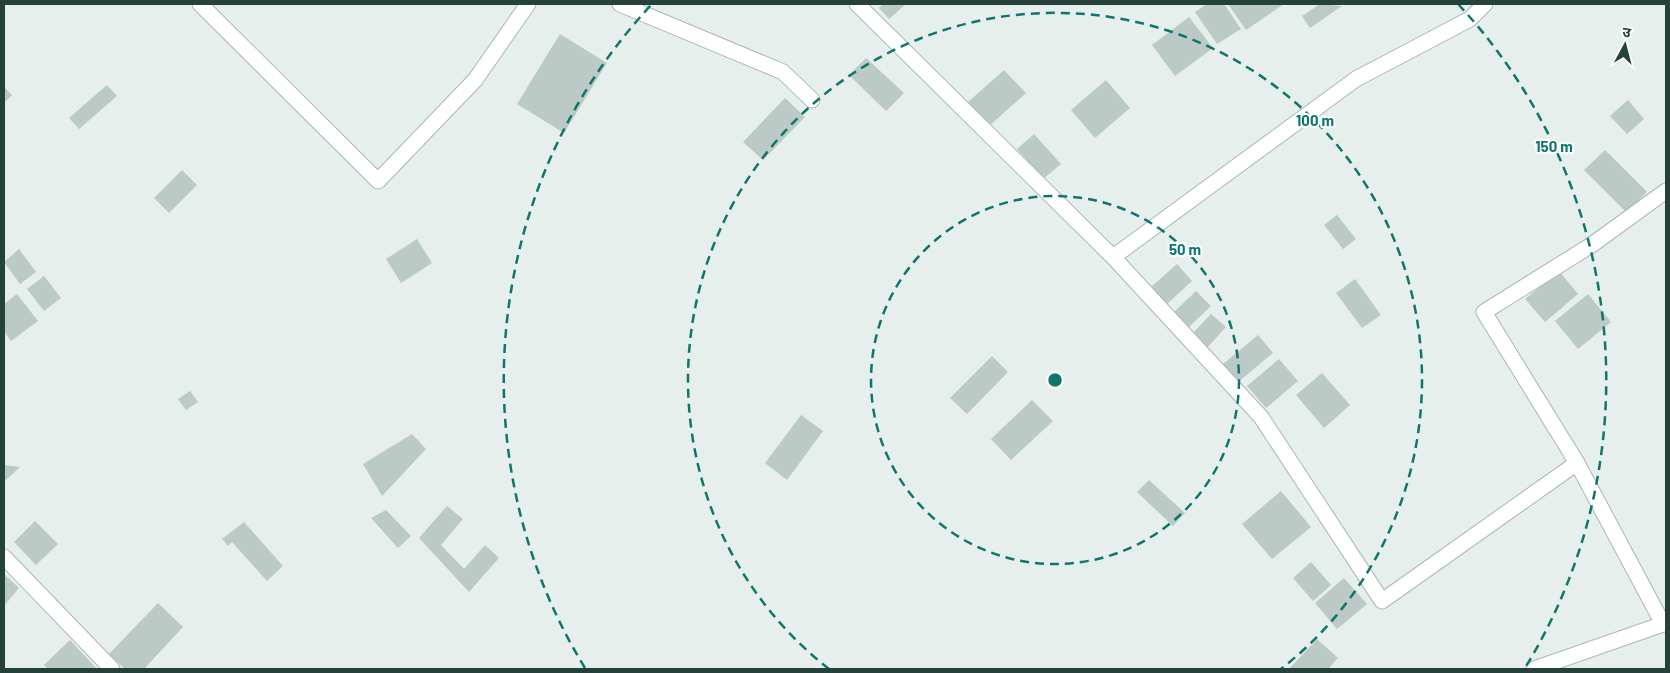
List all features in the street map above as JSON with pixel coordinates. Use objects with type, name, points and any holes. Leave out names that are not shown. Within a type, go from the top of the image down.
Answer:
[{"type":"street","points":[[200,4],[378,181],[475,80],[528,4]]},
{"type":"street","points":[[620,4],[783,72],[812,100]]},
{"type":"street","points":[[1113,257],[1356,79],[1470,19],[1485,4]]},
{"type":"street","points":[[860,5],[1113,257],[1260,417],[1382,601],[1577,463]]},
{"type":"street","points":[[1534,669],[1664,624],[1577,463],[1484,312],[1592,244],[1666,191]]},
{"type":"street","points":[[4,557],[112,669]]},
{"type":"building","points":[[883,4],[906,4],[889,19],[879,8]]},
{"type":"building","points":[[1207,4],[1224,4],[1241,29],[1217,44],[1195,12]]},
{"type":"building","points":[[1228,4],[1284,4],[1246,30]]},
{"type":"building","points":[[1320,4],[1342,6],[1310,28],[1302,16]]},
{"type":"building","points":[[1189,17],[1213,48],[1175,76],[1152,45]]},
{"type":"building","points":[[560,34],[607,63],[564,133],[517,104]]},
{"type":"building","points":[[866,58],[904,93],[886,111],[849,75]]},
{"type":"building","points":[[1004,70],[1026,93],[989,126],[968,102]]},
{"type":"building","points":[[1106,80],[1130,108],[1095,138],[1071,110]]},
{"type":"building","points":[[107,85],[117,96],[79,129],[69,118]]},
{"type":"building","points":[[4,87],[12,95],[4,103]]},
{"type":"building","points":[[785,98],[805,117],[763,160],[743,142]]},
{"type":"building","points":[[1628,100],[1644,119],[1627,134],[1610,116]]},
{"type":"building","points":[[1034,134],[1061,164],[1043,179],[1017,149]]},
{"type":"building","points":[[1605,150],[1647,192],[1626,212],[1584,170]]},
{"type":"building","points":[[182,170],[197,185],[169,213],[154,198]]},
{"type":"building","points":[[1337,215],[1356,239],[1343,249],[1324,225]]},
{"type":"building","points":[[417,239],[432,263],[401,283],[386,259]]},
{"type":"building","points":[[19,249],[36,272],[20,284],[4,262]]},
{"type":"building","points":[[1177,264],[1192,281],[1167,304],[1151,287]]},
{"type":"building","points":[[1559,271],[1578,294],[1545,322],[1525,299]]},
{"type":"building","points":[[44,276],[61,298],[44,311],[27,289]]},
{"type":"building","points":[[1355,279],[1381,315],[1362,328],[1336,293]]},
{"type":"building","points":[[1196,291],[1211,306],[1189,327],[1174,312]]},
{"type":"building","points":[[17,294],[38,321],[11,341],[4,331],[4,304]]},
{"type":"building","points":[[1588,294],[1611,322],[1578,349],[1555,321]]},
{"type":"building","points":[[1211,314],[1226,327],[1206,349],[1191,335]]},
{"type":"building","points":[[1258,335],[1273,353],[1238,382],[1223,364]]},
{"type":"building","points":[[992,356],[1008,372],[967,414],[950,398]]},
{"type":"building","points":[[1279,359],[1298,381],[1266,408],[1247,386]]},
{"type":"building","points":[[1322,373],[1350,405],[1324,428],[1296,395]]},
{"type":"building","points":[[190,391],[198,402],[186,410],[178,399]]},
{"type":"building","points":[[1032,400],[1053,421],[1011,460],[991,439]]},
{"type":"building","points":[[801,415],[823,431],[787,480],[765,463]]},
{"type":"building","points":[[412,434],[426,449],[382,496],[363,464]]},
{"type":"building","points":[[4,465],[20,467],[4,482]]},
{"type":"building","points":[[1149,480],[1185,513],[1173,526],[1137,492]]},
{"type":"building","points":[[1281,491],[1311,527],[1272,559],[1242,524]]},
{"type":"building","points":[[447,506],[463,519],[441,545],[464,569],[485,545],[499,558],[469,592],[419,538]]},
{"type":"building","points":[[386,510],[411,536],[398,548],[371,518]]},
{"type":"building","points":[[35,521],[58,544],[36,565],[14,542]]},
{"type":"building","points":[[244,522],[283,566],[267,581],[232,542],[228,546],[222,539]]},
{"type":"building","points":[[1311,562],[1331,585],[1313,601],[1293,578]]},
{"type":"building","points":[[4,574],[19,588],[4,606]]},
{"type":"building","points":[[1344,578],[1367,604],[1337,629],[1315,603]]},
{"type":"building","points":[[158,603],[183,627],[144,669],[125,669],[109,654]]},
{"type":"building","points":[[1317,639],[1338,658],[1328,669],[1289,669]]},
{"type":"building","points":[[70,640],[97,669],[48,669],[44,665]]}]
